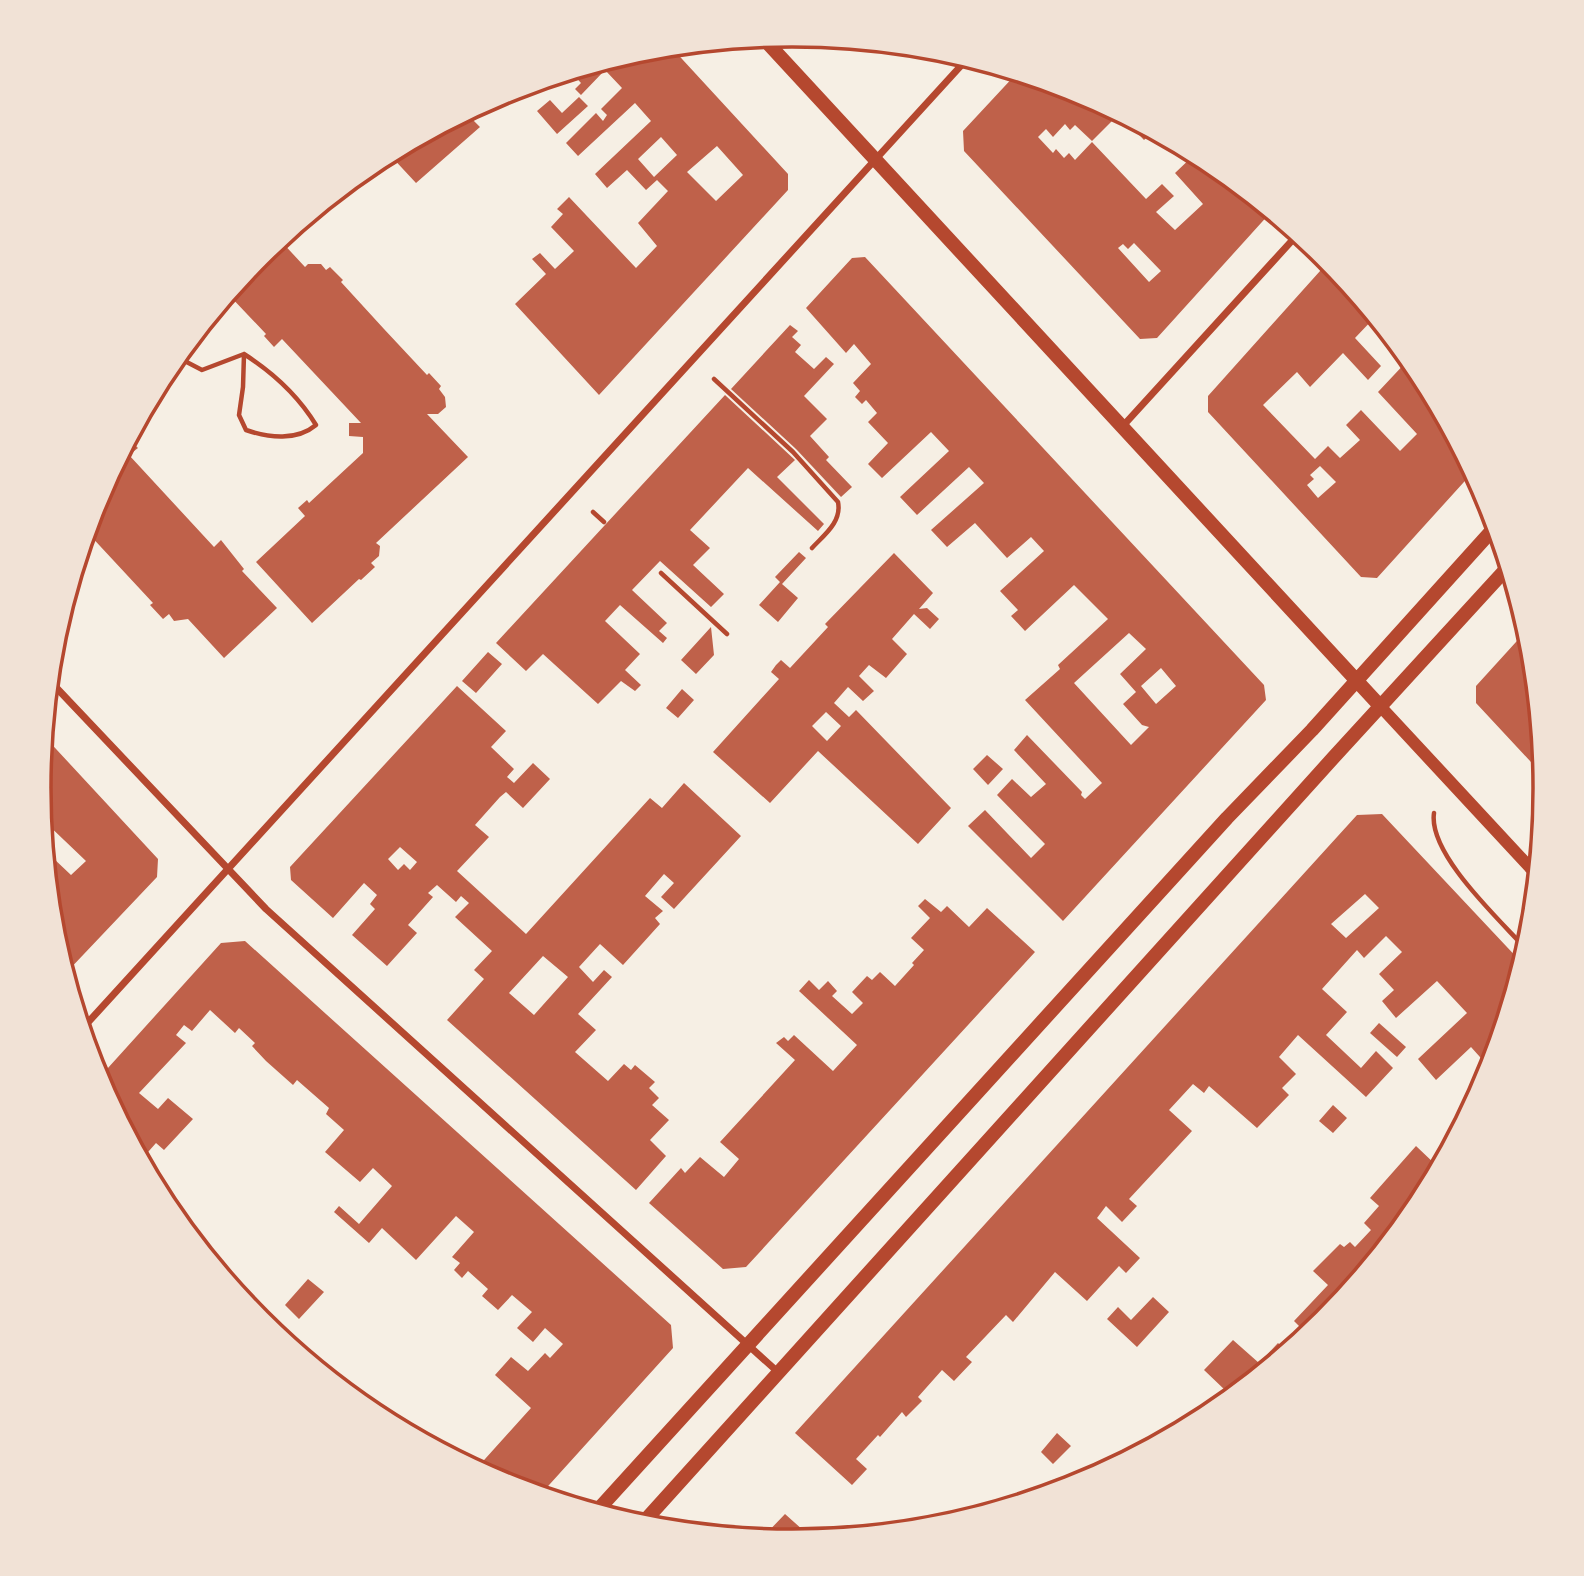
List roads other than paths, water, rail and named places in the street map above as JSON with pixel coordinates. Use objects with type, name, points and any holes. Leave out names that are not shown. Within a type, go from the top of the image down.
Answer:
[{"type":"main road","points":[[772,48],[1381,707]]},
{"type":"main road","points":[[603,1505],[1487,535]]},
{"type":"main road","points":[[649,1515],[1501,575]]},
{"type":"street","points":[[89,1021],[960,66]]},
{"type":"street","points":[[1122,428],[1291,241]]},
{"type":"street","points":[[58,690],[266,909],[779,1373]]},
{"type":"street","points":[[1381,707],[1528,865]]}]
